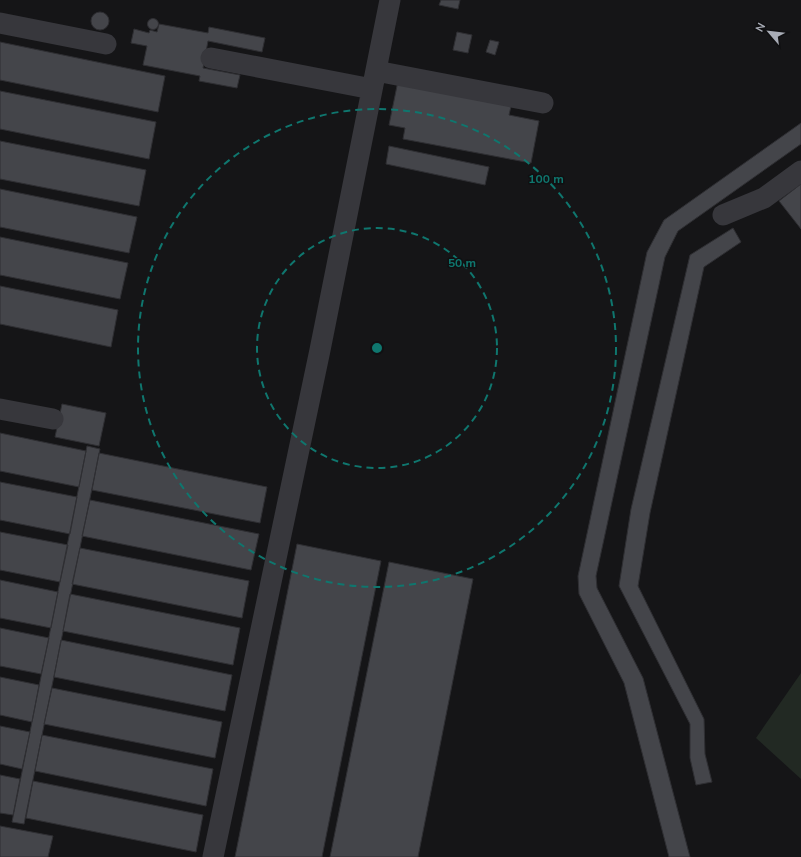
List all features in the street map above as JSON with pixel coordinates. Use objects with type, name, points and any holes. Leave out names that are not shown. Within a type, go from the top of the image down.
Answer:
[{"type":"lane","points":[[213,857],[318,358],[390,0]]},
{"type":"lane","points":[[0,23],[106,44]]},
{"type":"lane","points":[[212,58],[543,102]]},
{"type":"lane","points":[[724,215],[764,198],[801,171]]},
{"type":"lane","points":[[0,409],[53,419]]},
{"type":"shaded area","points":[[801,673],[801,779],[756,738]]},
{"type":"building","points":[[441,0],[460,0],[458,9],[439,5]]},
{"type":"building","points":[[100,12],[106,15],[109,21],[106,27],[100,30],[94,27],[91,21],[94,15]]},
{"type":"building","points":[[151,19],[155,19],[157,20],[157,28],[151,29],[148,26],[148,22]]},
{"type":"building","points":[[159,24],[208,33],[209,27],[265,38],[262,52],[208,41],[203,68],[240,75],[237,88],[199,81],[200,76],[143,65],[147,46],[131,43],[134,29],[149,33],[150,30],[157,32]]},
{"type":"building","points":[[457,32],[472,35],[468,53],[453,50]]},
{"type":"building","points":[[490,40],[499,42],[495,55],[486,52]]},
{"type":"building","points":[[0,42],[165,76],[158,112],[0,80]]},
{"type":"building","points":[[398,81],[512,102],[509,115],[539,121],[531,163],[403,139],[405,128],[389,125]]},
{"type":"building","points":[[0,91],[156,122],[149,159],[0,129]]},
{"type":"building","points":[[801,123],[801,144],[678,231],[665,257],[596,576],[597,588],[643,678],[690,857],[669,857],[624,683],[579,594],[578,576],[647,252],[664,220]]},
{"type":"building","points":[[0,141],[146,170],[139,206],[0,179]]},
{"type":"building","points":[[389,146],[489,167],[485,185],[386,164]]},
{"type":"building","points":[[801,184],[801,229],[779,201]]},
{"type":"building","points":[[0,189],[137,217],[129,253],[0,227]]},
{"type":"building","points":[[733,228],[741,242],[704,267],[650,513],[638,586],[704,719],[705,754],[712,782],[696,785],[690,758],[690,724],[619,586],[631,509],[690,255]]},
{"type":"building","points":[[0,237],[128,263],[120,299],[0,275]]},
{"type":"building","points":[[0,286],[118,310],[111,347],[0,324]]},
{"type":"building","points":[[62,404],[106,413],[99,446],[55,437]]},
{"type":"building","points":[[0,433],[86,451],[79,487],[0,471]]},
{"type":"building","points":[[87,446],[100,449],[24,824],[12,822]]},
{"type":"building","points":[[99,453],[267,487],[260,523],[92,490]]},
{"type":"building","points":[[0,482],[77,497],[70,534],[0,520]]},
{"type":"building","points":[[90,500],[259,534],[251,570],[82,536]]},
{"type":"building","points":[[0,532],[68,545],[60,582],[0,570]]},
{"type":"building","points":[[297,544],[381,561],[322,857],[235,857]]},
{"type":"building","points":[[80,548],[249,581],[242,618],[72,584]]},
{"type":"building","points":[[389,562],[473,579],[418,857],[330,857]]},
{"type":"building","points":[[0,580],[58,592],[51,628],[0,618]]},
{"type":"building","points":[[70,594],[240,628],[233,665],[63,631]]},
{"type":"building","points":[[0,628],[49,638],[41,674],[0,666]]},
{"type":"building","points":[[61,640],[232,675],[225,711],[54,677]]},
{"type":"building","points":[[0,677],[39,685],[32,722],[0,715]]},
{"type":"building","points":[[52,688],[222,722],[215,758],[44,724]]},
{"type":"building","points":[[0,726],[30,732],[22,769],[0,764]]},
{"type":"building","points":[[42,735],[213,769],[206,806],[35,771]]},
{"type":"building","points":[[0,775],[20,779],[13,815],[0,813]]},
{"type":"building","points":[[33,781],[203,815],[196,852],[26,818]]},
{"type":"building","points":[[0,826],[53,836],[48,857],[0,857]]}]
